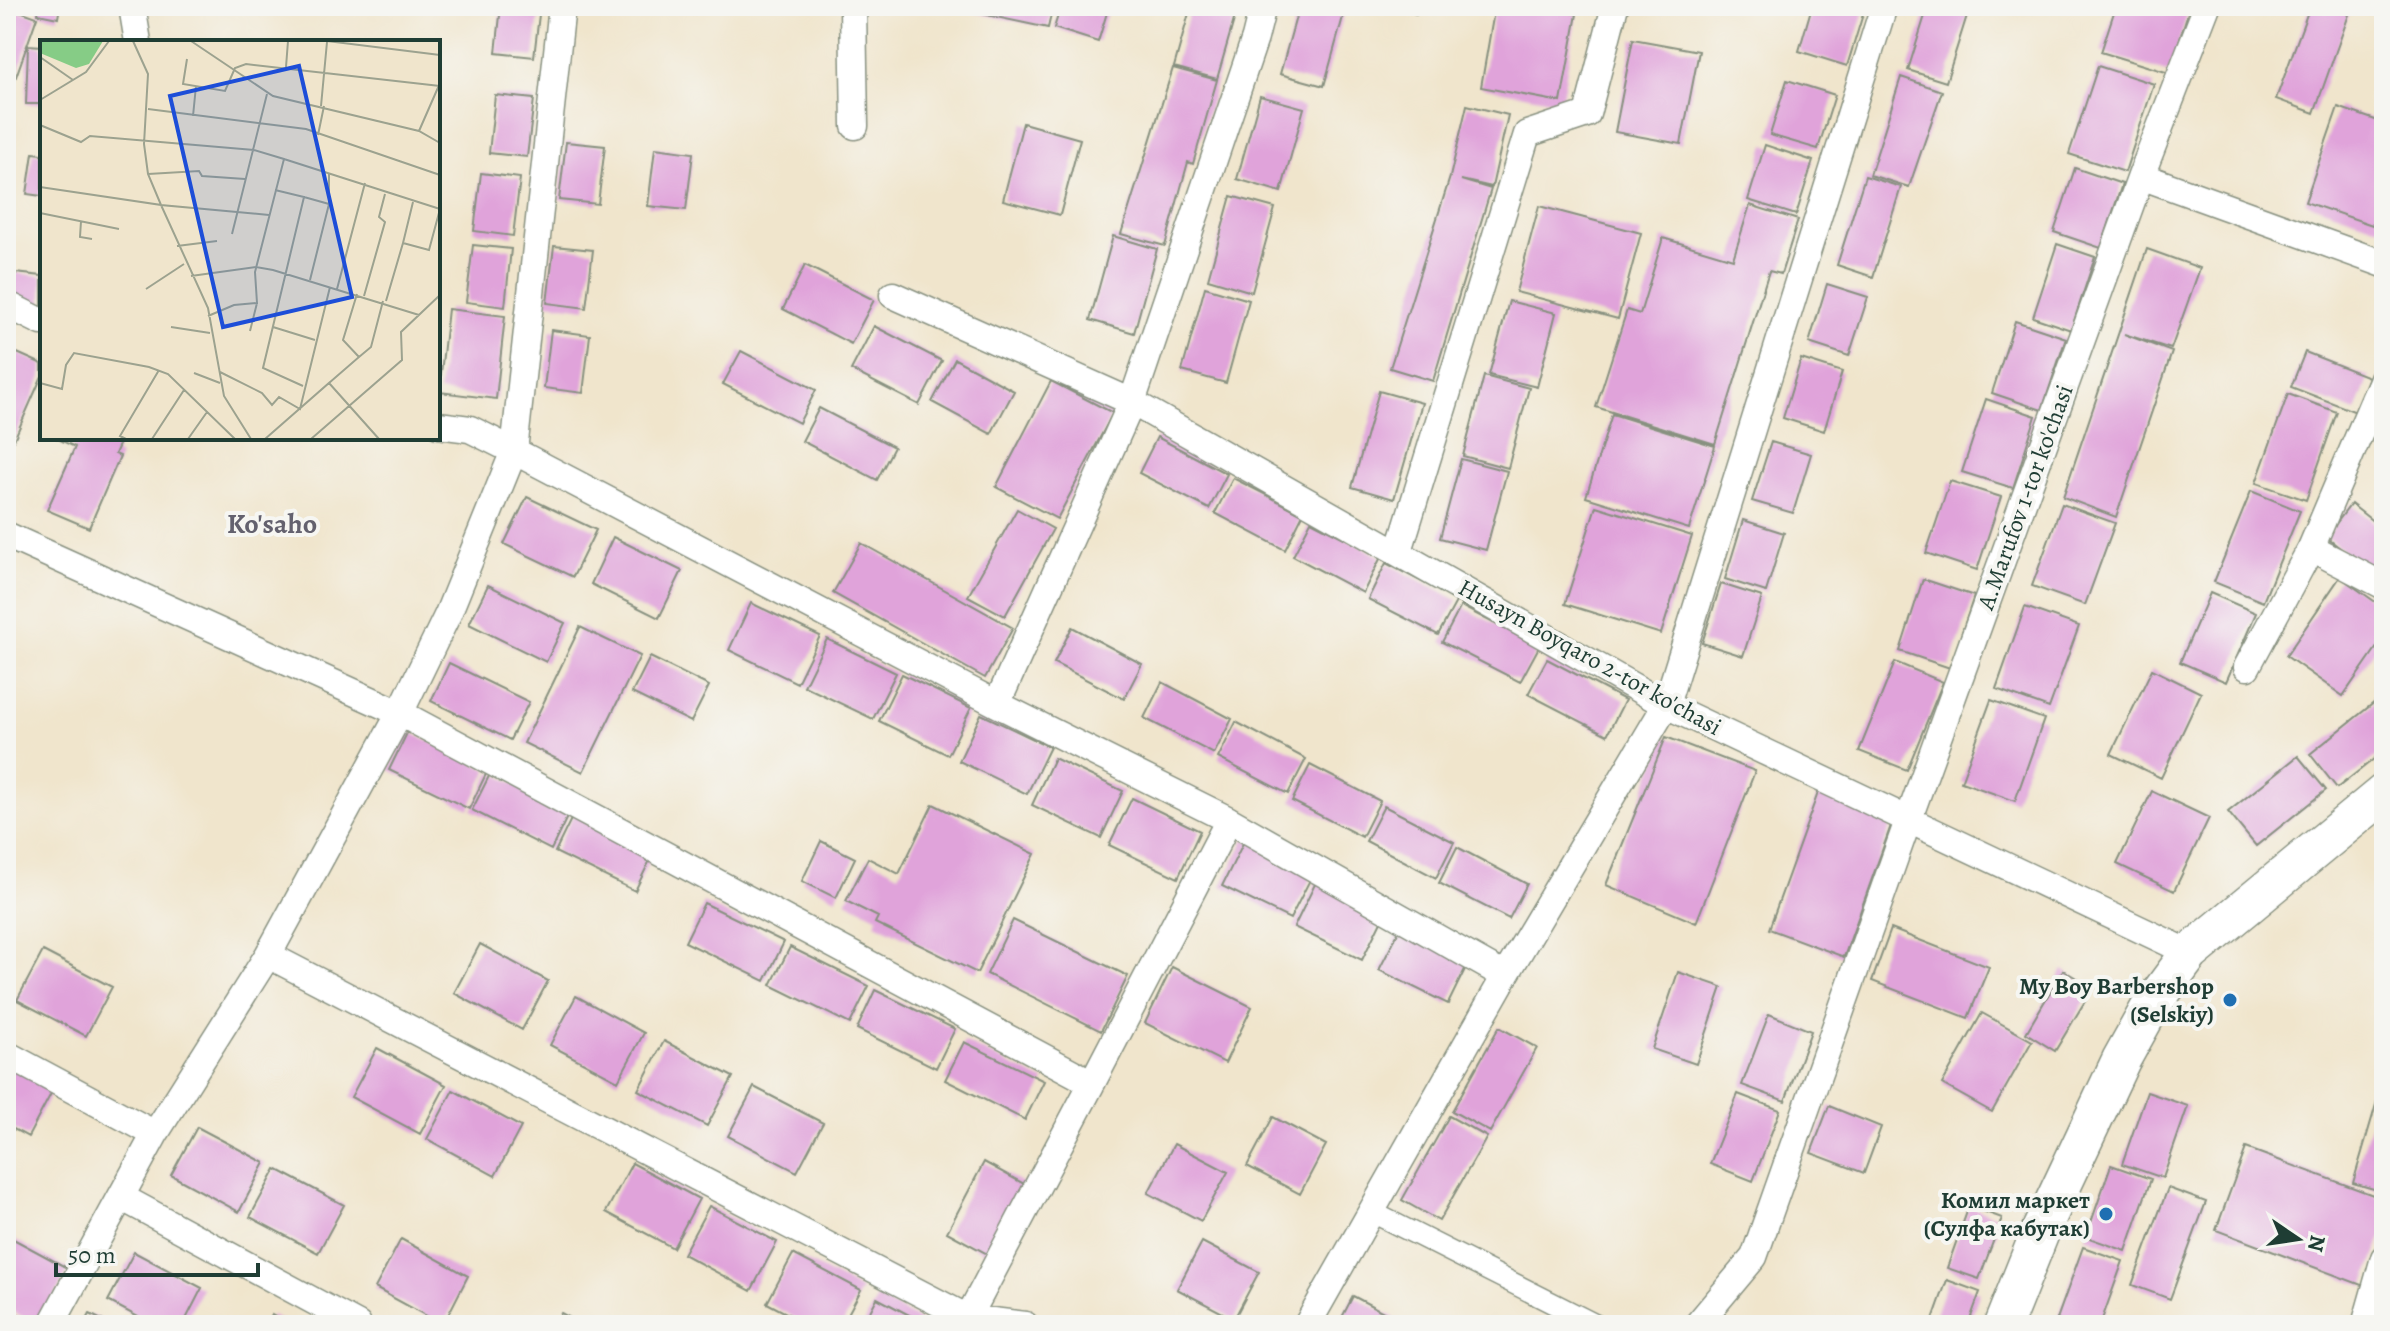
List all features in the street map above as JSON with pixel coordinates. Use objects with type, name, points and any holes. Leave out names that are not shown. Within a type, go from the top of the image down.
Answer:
[{"type":"main road","points":[[2003,1325],[2041,1230],[2121,1060],[2151,1006],[2190,953],[2384,793]]},
{"type":"street","points":[[132,6],[138,40]]},
{"type":"street","points":[[51,1325],[155,1134],[268,955],[400,713],[448,614],[514,451],[562,6]]},
{"type":"street","points":[[853,6],[855,126]]},
{"type":"street","points":[[997,704],[1132,402],[1255,38],[1263,6]]},
{"type":"street","points":[[1399,551],[1527,134],[1587,114],[1615,6]]},
{"type":"street","points":[[1307,1325],[1505,976],[1666,705],[1884,6]]},
{"type":"street","name":"A.Marufov 1-tor ko'chasi","points":[[1697,1325],[1754,1257],[2141,176],[2207,6]]},
{"type":"street","points":[[2141,176],[2384,264]]},
{"type":"street","name":"Husayn Boyqaro 2-tor ko'chasi","points":[[893,295],[1132,402],[1666,705],[2190,953]]},
{"type":"street","points":[[6,304],[40,321]]},
{"type":"street","points":[[2247,667],[2311,548],[2384,376]]},
{"type":"street","points":[[440,425],[470,429],[514,451],[997,704],[1229,820],[1505,976]]},
{"type":"street","points":[[6,535],[400,713],[1092,1083]]},
{"type":"street","points":[[2311,548],[2384,586]]},
{"type":"street","points":[[968,1318],[1229,820]]},
{"type":"street","points":[[268,955],[968,1318],[1025,1325]]},
{"type":"street","points":[[6,1054],[155,1134]]},
{"type":"street","points":[[121,1197],[358,1325]]},
{"type":"street","points":[[1370,1211],[1596,1325]]},
{"type":"street","points":[[2365,1325],[2384,1258]]},
{"type":"building","points":[[6,6],[37,17],[6,105]]},
{"type":"building","points":[[39,6],[60,6],[58,18],[38,14]]},
{"type":"building","points":[[501,6],[540,6],[534,57],[496,53]]},
{"type":"building","points":[[959,6],[1053,6],[1048,28],[958,9]]},
{"type":"building","points":[[1061,6],[1109,6],[1098,42],[1054,28]]},
{"type":"building","points":[[1191,6],[1238,6],[1217,79],[1174,67]]},
{"type":"building","points":[[1299,6],[1346,6],[1324,86],[1280,74]]},
{"type":"building","points":[[1389,6],[1418,6],[1416,14]]},
{"type":"building","points":[[1495,6],[1533,6],[1577,14],[1561,102],[1481,87]]},
{"type":"building","points":[[1812,6],[1846,6],[1864,11],[1847,66],[1799,51]]},
{"type":"building","points":[[1928,6],[1970,6],[1946,82],[1908,70]]},
{"type":"building","points":[[2116,6],[2190,6],[2169,73],[2101,52]]},
{"type":"building","points":[[2310,6],[2352,6],[2314,113],[2276,99]]},
{"type":"building","points":[[1633,39],[1699,51],[1681,144],[1615,132]]},
{"type":"building","points":[[28,45],[40,46],[40,104],[26,104]]},
{"type":"building","points":[[2098,66],[2154,84],[2125,172],[2069,154]]},
{"type":"building","points":[[1173,68],[1217,80],[1193,164],[1188,162],[1165,246],[1121,234]]},
{"type":"building","points":[[1901,77],[1942,91],[1909,187],[1870,175]]},
{"type":"building","points":[[1787,80],[1835,95],[1818,149],[1770,135]]},
{"type":"building","points":[[495,95],[534,99],[527,157],[489,153]]},
{"type":"building","points":[[1260,96],[1304,108],[1281,192],[1237,179]]},
{"type":"building","points":[[1467,105],[1508,115],[1492,187],[1461,180],[1491,189],[1433,381],[1390,368],[1450,177]]},
{"type":"building","points":[[2338,107],[2384,123],[2384,229],[2305,202]]},
{"type":"building","points":[[1023,123],[1080,139],[1060,215],[1003,200]]},
{"type":"building","points":[[566,142],[605,146],[598,204],[559,200]]},
{"type":"building","points":[[1765,145],[1813,161],[1796,215],[1748,200]]},
{"type":"building","points":[[655,148],[693,153],[686,210],[648,206]]},
{"type":"building","points":[[33,153],[40,154],[40,196],[27,194]]},
{"type":"building","points":[[2075,168],[2122,184],[2101,248],[2054,232]]},
{"type":"building","points":[[481,173],[520,178],[513,236],[474,231]]},
{"type":"building","points":[[1865,176],[1901,187],[1873,277],[1837,265]]},
{"type":"building","points":[[1231,196],[1275,208],[1252,292],[1208,279]]},
{"type":"building","points":[[1750,205],[1798,220],[1781,274],[1769,271],[1715,444],[1596,407],[1627,310],[1640,314],[1663,238],[1733,259]]},
{"type":"building","points":[[1539,206],[1641,233],[1618,319],[1516,292]]},
{"type":"building","points":[[1113,236],[1157,249],[1134,333],[1090,320]]},
{"type":"building","points":[[2057,244],[2095,257],[2071,330],[2033,317]]},
{"type":"building","points":[[473,245],[511,249],[505,307],[466,302]]},
{"type":"building","points":[[554,246],[593,250],[586,308],[547,303]]},
{"type":"building","points":[[2147,249],[2200,268],[2171,349],[2124,334],[2172,352],[2116,517],[2063,497]]},
{"type":"building","points":[[805,265],[874,300],[851,344],[783,309]]},
{"type":"building","points":[[6,272],[40,276],[40,313],[6,297]]},
{"type":"building","points":[[1827,284],[1868,297],[1849,356],[1809,343]]},
{"type":"building","points":[[1205,287],[1249,300],[1226,383],[1182,371]]},
{"type":"building","points":[[1509,301],[1556,313],[1537,387],[1489,375]]},
{"type":"building","points":[[448,309],[505,316],[496,399],[440,392]]},
{"type":"building","points":[[2015,321],[2066,338],[2042,410],[1992,393]]},
{"type":"building","points":[[874,326],[942,361],[919,405],[851,370]]},
{"type":"building","points":[[551,330],[590,335],[583,393],[544,388]]},
{"type":"building","points":[[6,348],[40,363],[40,381],[13,442],[6,439]]},
{"type":"building","points":[[741,351],[816,390],[799,423],[723,384]]},
{"type":"building","points":[[2305,352],[2369,377],[2356,412],[2291,387]]},
{"type":"building","points":[[955,359],[1014,391],[991,434],[932,402]]},
{"type":"building","points":[[1801,359],[1842,372],[1824,431],[1783,418]]},
{"type":"building","points":[[1484,376],[1529,388],[1508,468],[1463,456]]},
{"type":"building","points":[[1051,381],[1113,413],[1057,519],[996,487]]},
{"type":"building","points":[[1379,391],[1422,403],[1394,499],[1352,487]]},
{"type":"building","points":[[2288,394],[2337,412],[2306,500],[2256,483]]},
{"type":"building","points":[[1986,399],[2036,416],[2013,488],[1962,472]]},
{"type":"building","points":[[819,408],[894,447],[877,480],[802,441]]},
{"type":"building","points":[[1612,414],[1715,446],[1689,529],[1586,497]]},
{"type":"building","points":[[1157,437],[1227,474],[1209,509],[1139,473]]},
{"type":"building","points":[[60,440],[121,440],[115,454],[120,456],[89,528],[47,510],[75,447]]},
{"type":"building","points":[[1771,442],[1811,454],[1793,513],[1752,501]]},
{"type":"building","points":[[1461,459],[1507,471],[1486,550],[1440,538]]},
{"type":"building","points":[[1233,478],[1303,514],[1285,550],[1215,513]]},
{"type":"building","points":[[1950,481],[2001,497],[1977,570],[1926,553]]},
{"type":"building","points":[[2251,491],[2300,511],[2263,602],[2214,582]]},
{"type":"building","points":[[527,497],[596,530],[573,577],[504,544]]},
{"type":"building","points":[[2062,504],[2115,523],[2085,605],[2032,586]]},
{"type":"building","points":[[2351,504],[2384,530],[2384,574],[2380,579],[2326,537]]},
{"type":"building","points":[[1596,506],[1692,536],[1661,634],[1565,604]]},
{"type":"building","points":[[1017,509],[1053,529],[1005,616],[968,596]]},
{"type":"building","points":[[1743,520],[1784,533],[1766,592],[1725,579]]},
{"type":"building","points":[[1311,521],[1381,557],[1363,593],[1293,556]]},
{"type":"building","points":[[613,537],[682,571],[659,618],[591,584]]},
{"type":"building","points":[[861,543],[1013,628],[985,678],[833,593]]},
{"type":"building","points":[[1386,563],[1457,600],[1438,635],[1368,599]]},
{"type":"building","points":[[2340,577],[2384,608],[2384,637],[2343,696],[2286,656]]},
{"type":"building","points":[[1923,579],[1974,596],[1950,668],[1900,651]]},
{"type":"building","points":[[1721,584],[1762,597],[1743,656],[1702,643]]},
{"type":"building","points":[[488,585],[565,623],[546,662],[469,624]]},
{"type":"building","points":[[2210,593],[2256,613],[2226,682],[2180,662]]},
{"type":"building","points":[[751,603],[820,636],[797,683],[729,650]]},
{"type":"building","points":[[1461,606],[1539,647],[1520,682],[1442,642]]},
{"type":"building","points":[[2025,607],[2079,626],[2049,708],[1996,689]]},
{"type":"building","points":[[580,627],[640,656],[583,772],[524,743]]},
{"type":"building","points":[[1072,627],[1142,664],[1124,699],[1054,663]]},
{"type":"building","points":[[827,639],[896,673],[873,719],[804,686]]},
{"type":"building","points":[[650,657],[709,686],[691,722],[632,693]]},
{"type":"building","points":[[1547,659],[1625,700],[1607,735],[1528,694]]},
{"type":"building","points":[[1895,662],[1943,682],[1907,770],[1859,751]]},
{"type":"building","points":[[449,663],[529,702],[510,740],[431,701]]},
{"type":"building","points":[[2152,669],[2201,693],[2161,778],[2111,754]]},
{"type":"building","points":[[902,674],[971,708],[948,755],[879,721]]},
{"type":"building","points":[[1162,682],[1232,719],[1214,754],[1144,718]]},
{"type":"building","points":[[2380,698],[2384,703],[2384,751],[2337,788],[2310,754]]},
{"type":"building","points":[[1991,700],[2044,719],[2015,801],[1961,782]]},
{"type":"building","points":[[981,714],[1050,747],[1027,794],[959,761]]},
{"type":"building","points":[[1236,722],[1306,759],[1288,794],[1218,758]]},
{"type":"building","points":[[408,731],[488,770],[469,809],[389,770]]},
{"type":"building","points":[[1666,737],[1755,771],[1696,923],[1606,885]]},
{"type":"building","points":[[2298,756],[2326,790],[2256,846],[2228,812]]},
{"type":"building","points":[[1054,758],[1123,791],[1101,838],[1032,805]]},
{"type":"building","points":[[1310,765],[1380,801],[1362,837],[1292,801]]},
{"type":"building","points":[[491,772],[570,811],[551,850],[472,810]]},
{"type":"building","points":[[1819,790],[1894,817],[1844,957],[1769,929]]},
{"type":"building","points":[[2152,791],[2209,818],[2174,891],[2117,864]]},
{"type":"building","points":[[1132,798],[1200,831],[1178,878],[1109,845]]},
{"type":"building","points":[[933,804],[1035,854],[977,973],[875,923],[878,917],[846,901],[868,858],[899,874]]},
{"type":"building","points":[[1384,806],[1454,842],[1436,878],[1366,841]]},
{"type":"building","points":[[574,813],[654,852],[635,891],[555,852]]},
{"type":"building","points":[[1245,839],[1314,872],[1290,919],[1222,886]]},
{"type":"building","points":[[821,841],[855,858],[836,898],[802,881]]},
{"type":"building","points":[[1457,847],[1527,884],[1509,919],[1439,883]]},
{"type":"building","points":[[1317,880],[1385,913],[1362,960],[1294,927]]},
{"type":"building","points":[[704,903],[784,942],[765,981],[685,942]]},
{"type":"building","points":[[1013,920],[1128,976],[1101,1031],[987,974]]},
{"type":"building","points":[[1403,923],[1471,957],[1448,1004],[1379,970]]},
{"type":"building","points":[[1891,929],[1989,967],[1968,1018],[1872,981]]},
{"type":"building","points":[[480,944],[548,981],[522,1030],[454,993]]},
{"type":"building","points":[[790,947],[869,986],[850,1024],[771,985]]},
{"type":"building","points":[[43,951],[112,987],[86,1036],[17,1000]]},
{"type":"building","points":[[1172,967],[1252,1007],[1225,1063],[1145,1023]]},
{"type":"building","points":[[2063,970],[2093,988],[2055,1051],[2026,1033]]},
{"type":"building","points":[[1678,972],[1722,987],[1696,1064],[1652,1049]]},
{"type":"building","points":[[875,990],[955,1029],[936,1068],[857,1029]]},
{"type":"building","points":[[576,996],[644,1033],[618,1081],[550,1045]]},
{"type":"building","points":[[1982,1013],[2032,1041],[1992,1112],[1942,1084]]},
{"type":"building","points":[[1769,1014],[1811,1031],[1785,1101],[1742,1085]]},
{"type":"building","points":[[1499,1027],[1537,1048],[1490,1132],[1452,1111]]},
{"type":"building","points":[[664,1041],[733,1077],[707,1126],[638,1090]]},
{"type":"building","points":[[964,1042],[1044,1081],[1025,1120],[945,1080]]},
{"type":"building","points":[[377,1048],[446,1085],[420,1134],[351,1097]]},
{"type":"building","points":[[6,1062],[54,1088],[28,1137],[6,1125]]},
{"type":"building","points":[[754,1087],[823,1123],[797,1172],[728,1136]]},
{"type":"building","points":[[453,1090],[521,1127],[495,1176],[427,1139]]},
{"type":"building","points":[[2147,1092],[2188,1106],[2163,1178],[2122,1164]]},
{"type":"building","points":[[1738,1094],[1780,1110],[1753,1181],[1710,1164]]},
{"type":"building","points":[[2377,1101],[2384,1102],[2384,1192],[2353,1183]]},
{"type":"building","points":[[1829,1106],[1881,1127],[1864,1173],[1811,1153]]},
{"type":"building","points":[[1449,1116],[1487,1137],[1439,1221],[1402,1200]]},
{"type":"building","points":[[1273,1117],[1326,1145],[1300,1194],[1247,1166]]},
{"type":"building","points":[[197,1127],[265,1163],[239,1212],[171,1175]]},
{"type":"building","points":[[1174,1144],[1228,1172],[1201,1221],[1148,1193]]},
{"type":"building","points":[[2246,1148],[2384,1199],[2384,1232],[2364,1286],[2216,1230]]},
{"type":"building","points":[[984,1162],[1026,1185],[989,1255],[947,1232]]},
{"type":"building","points":[[632,1163],[699,1199],[673,1248],[606,1212]]},
{"type":"building","points":[[2111,1165],[2151,1179],[2126,1251],[2086,1237]]},
{"type":"building","points":[[276,1169],[344,1205],[318,1253],[250,1217]]},
{"type":"building","points":[[2168,1188],[2206,1202],[2170,1299],[2132,1285]]},
{"type":"building","points":[[709,1206],[777,1242],[751,1291],[683,1254]]},
{"type":"building","points":[[1969,1206],[2002,1218],[1979,1279],[1947,1268]]},
{"type":"building","points":[[6,1235],[69,1269],[39,1325],[6,1308]]},
{"type":"building","points":[[401,1239],[468,1276],[443,1325],[375,1288]]},
{"type":"building","points":[[1202,1242],[1259,1272],[1234,1319],[1177,1289]]},
{"type":"building","points":[[2083,1247],[2123,1261],[2100,1325],[2075,1325],[2057,1319]]},
{"type":"building","points":[[134,1252],[202,1288],[183,1325],[153,1325],[108,1301]]},
{"type":"building","points":[[793,1254],[861,1290],[842,1325],[809,1325],[767,1303]]},
{"type":"building","points":[[1947,1280],[1980,1292],[1968,1325],[1931,1325]]},
{"type":"building","points":[[1353,1296],[1395,1318],[1392,1325],[1338,1325]]},
{"type":"building","points":[[877,1298],[928,1325],[863,1325]]},
{"type":"building","points":[[561,1313],[583,1325],[555,1325]]},
{"type":"building","points":[[90,1314],[111,1325],[84,1325]]},
{"type":"building","points":[[272,1315],[290,1325],[267,1325]]},
{"type":"place","name":"My Boy Barbershop (Selskiy)","points":[[2230,1000]]},
{"type":"place","name":"Комил маркет (Сулфа кабутак)","points":[[2106,1214]]},
{"type":"district","name":"Ko'saho","points":[[272,523]]}]
